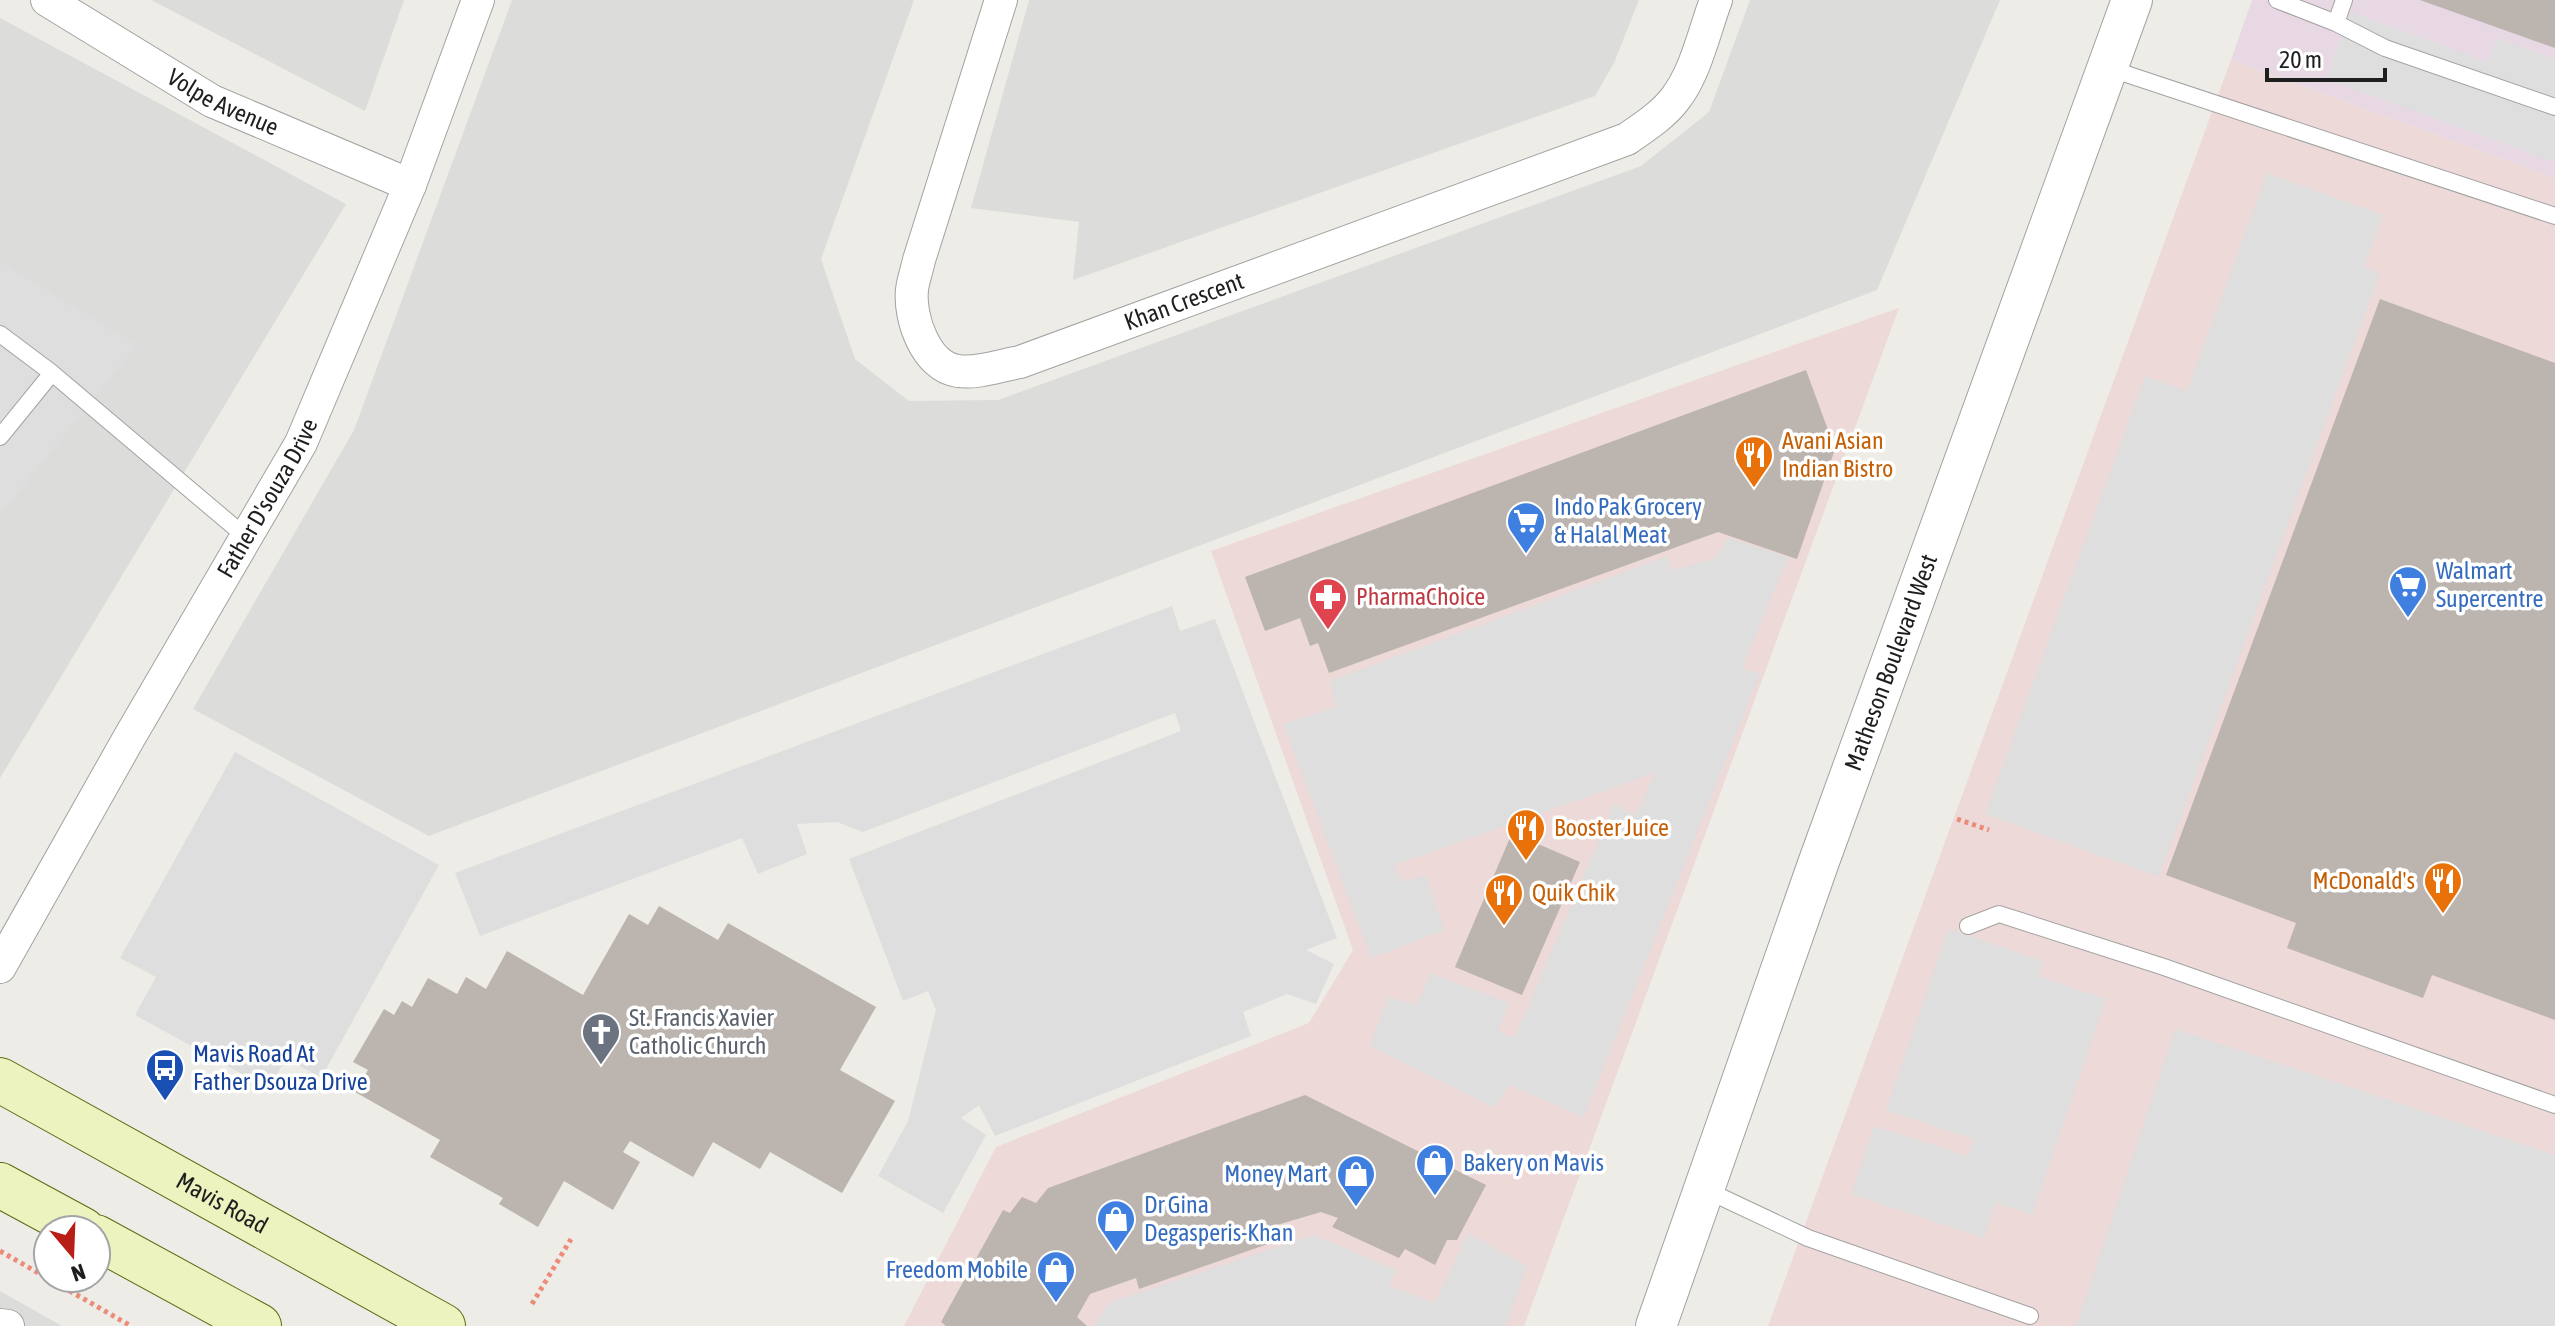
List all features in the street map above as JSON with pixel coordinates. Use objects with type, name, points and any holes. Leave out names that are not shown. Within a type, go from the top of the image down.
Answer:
[{"type":"main road","name":"Mavis Road","points":[[0,1080],[443,1326]]},
{"type":"main road","points":[[0,1185],[53,1214]]},
{"type":"main road","points":[[112,1246],[259,1326]]},
{"type":"street","name":"Volpe Avenue","points":[[47,0],[212,101],[410,185]]},
{"type":"street","name":"Father D'souza Drive","points":[[0,967],[301,443],[410,185],[478,0]]},
{"type":"street","name":"Khan Crescent","points":[[1001,0],[911,293],[916,328],[931,354],[955,371],[974,371],[1020,362],[1627,139],[1676,98],[1691,69],[1716,0]]},
{"type":"street","name":"Matheson Boulevard West","points":[[1656,1326],[1818,864],[2132,0]]},
{"type":"street","points":[[0,1325],[8,1326]]},
{"type":"lane","points":[[2277,0],[2336,23],[2385,48],[2555,107]]},
{"type":"lane","points":[[2336,23],[2344,0]]},
{"type":"lane","points":[[2107,68],[2555,216]]},
{"type":"lane","points":[[0,334],[52,373],[246,537]]},
{"type":"lane","points":[[0,437],[52,373]]},
{"type":"lane","points":[[1968,926],[1999,914],[2164,967],[2555,1105]]},
{"type":"lane","points":[[1704,1189],[1808,1238],[2030,1316]]},
{"type":"path","points":[[1957,819],[1989,830]]},
{"type":"path","points":[[532,1304],[571,1239]]},
{"type":"path","points":[[0,1251],[131,1326]]},
{"type":"shaded area","points":[[151,0],[404,0],[365,111]]},
{"type":"shaded area","points":[[512,0],[914,0],[821,259],[855,359],[909,401],[998,400],[1641,166],[1709,112],[1750,0],[2000,0],[1877,290],[429,836],[193,709],[354,430]]},
{"type":"shaded area","points":[[1029,0],[1639,0],[1614,63],[1595,96],[1073,280],[1079,222],[971,208]]},
{"type":"shaded area","points":[[2252,0],[2555,0],[2555,178],[2231,60]]},
{"type":"shaded area","points":[[2351,12],[2488,62],[2497,38],[2555,59],[2555,162],[2326,79]]},
{"type":"shaded area","points":[[0,18],[346,204],[0,778]]},
{"type":"shaded area","points":[[2231,60],[2555,178],[2555,1326],[1768,1326]]},
{"type":"shaded area","points":[[2267,173],[2383,215],[2364,266],[2380,273],[2159,877],[1985,814],[2145,376],[2187,391]]},
{"type":"shaded area","points":[[0,262],[137,345],[0,515]]},
{"type":"shaded area","points":[[1899,308],[1524,1326],[904,1326],[996,1147],[1309,1023],[1353,950],[1211,551]]},
{"type":"shaded area","points":[[1728,538],[1788,557],[1742,669],[1760,674],[1584,1117],[1509,1085],[1495,1108],[1370,1046],[1388,997],[1417,1005],[1431,973],[1509,1003],[1498,1032],[1515,1037],[1614,804],[1636,815],[1655,773],[1394,865],[1402,882],[1425,875],[1445,930],[1371,958],[1283,724],[1336,707],[1330,681],[1667,556],[1673,570],[1715,558]]},
{"type":"shaded area","points":[[1172,606],[1180,631],[1215,619],[1337,938],[1306,950],[1334,964],[1316,1004],[1287,994],[1243,1012],[1251,1036],[995,1136],[979,1105],[961,1118],[986,1135],[943,1213],[878,1176],[908,1121],[936,1010],[928,991],[903,1001],[849,859],[1181,731],[1175,713],[863,832],[837,822],[797,824],[807,854],[758,874],[742,838],[480,936],[455,873]]},
{"type":"shaded area","points":[[235,752],[439,865],[321,1078],[286,1058],[269,1089],[135,1015],[156,977],[120,958]]},
{"type":"shaded area","points":[[1948,929],[2043,961],[2038,976],[2106,999],[2032,1215],[1996,1203],[1984,1238],[1851,1194],[1874,1126],[1968,1156],[1973,1139],[1886,1110]]},
{"type":"shaded area","points":[[2175,1029],[2555,1155],[2555,1326],[2076,1326]]},
{"type":"shaded area","points":[[1468,1233],[1527,1266],[1506,1326],[1094,1326],[1108,1303],[1314,1235],[1396,1270],[1389,1285],[1435,1303]]},
{"type":"shaded area","points":[[0,1291],[62,1326],[0,1326]]},
{"type":"building","points":[[2420,0],[2555,0],[2555,48]]},
{"type":"building","name":"Walmart Supercentre","points":[[2380,299],[2555,363],[2555,1020],[2432,975],[2423,998],[2287,948],[2296,923],[2166,875]]},
{"type":"building","points":[[1806,370],[1835,449],[1797,559],[1718,532],[1329,673],[1318,643],[1310,646],[1300,618],[1265,631],[1245,577]]},
{"type":"building","points":[[1512,833],[1580,862],[1522,995],[1455,967]]},
{"type":"building","name":"St. Francis Xavier Catholic Church","points":[[659,906],[718,940],[728,923],[876,1007],[840,1070],[895,1101],[842,1193],[770,1152],[760,1169],[713,1142],[693,1177],[630,1141],[623,1152],[640,1162],[613,1210],[564,1181],[538,1227],[499,1204],[503,1198],[430,1157],[440,1140],[355,1092],[368,1070],[353,1062],[384,1009],[394,1015],[402,1001],[412,1007],[428,978],[457,994],[466,977],[486,989],[507,951],[583,995],[629,914],[648,925]]},
{"type":"building","points":[[1305,1095],[1486,1185],[1457,1240],[1447,1240],[1435,1265],[1405,1249],[1399,1258],[1332,1227],[1338,1218],[1321,1212],[1270,1227],[1276,1241],[1139,1289],[1136,1278],[1090,1294],[1077,1317],[1087,1326],[946,1326],[941,1322],[1003,1210],[1010,1213],[1022,1197],[1036,1203],[1048,1188]]},
{"type":"place","name":"Avani Asian Indian Bistro","points":[[1754,489]]},
{"type":"place","name":"Indo Pak Grocery & Halal Meat","points":[[1526,555]]},
{"type":"place","name":"Walmart Supercentre","points":[[2408,619]]},
{"type":"place","name":"PharmaChoice","points":[[1328,631]]},
{"type":"place","name":"Booster Juice","points":[[1526,862]]},
{"type":"place","name":"McDonald's","points":[[2443,915]]},
{"type":"place","name":"Quik Chik","points":[[1504,927]]},
{"type":"place","name":"St. Francis Xavier Catholic Church","points":[[601,1066]]},
{"type":"place","name":"Mavis Road At Father Dsouza Drive","points":[[165,1102]]},
{"type":"place","name":"Bakery on Mavis","points":[[1435,1197]]},
{"type":"place","name":"Money Mart","points":[[1356,1208]]},
{"type":"place","name":"Dr Gina Degasperis-Khan","points":[[1116,1253]]},
{"type":"place","name":"Freedom Mobile","points":[[1056,1304]]}]
